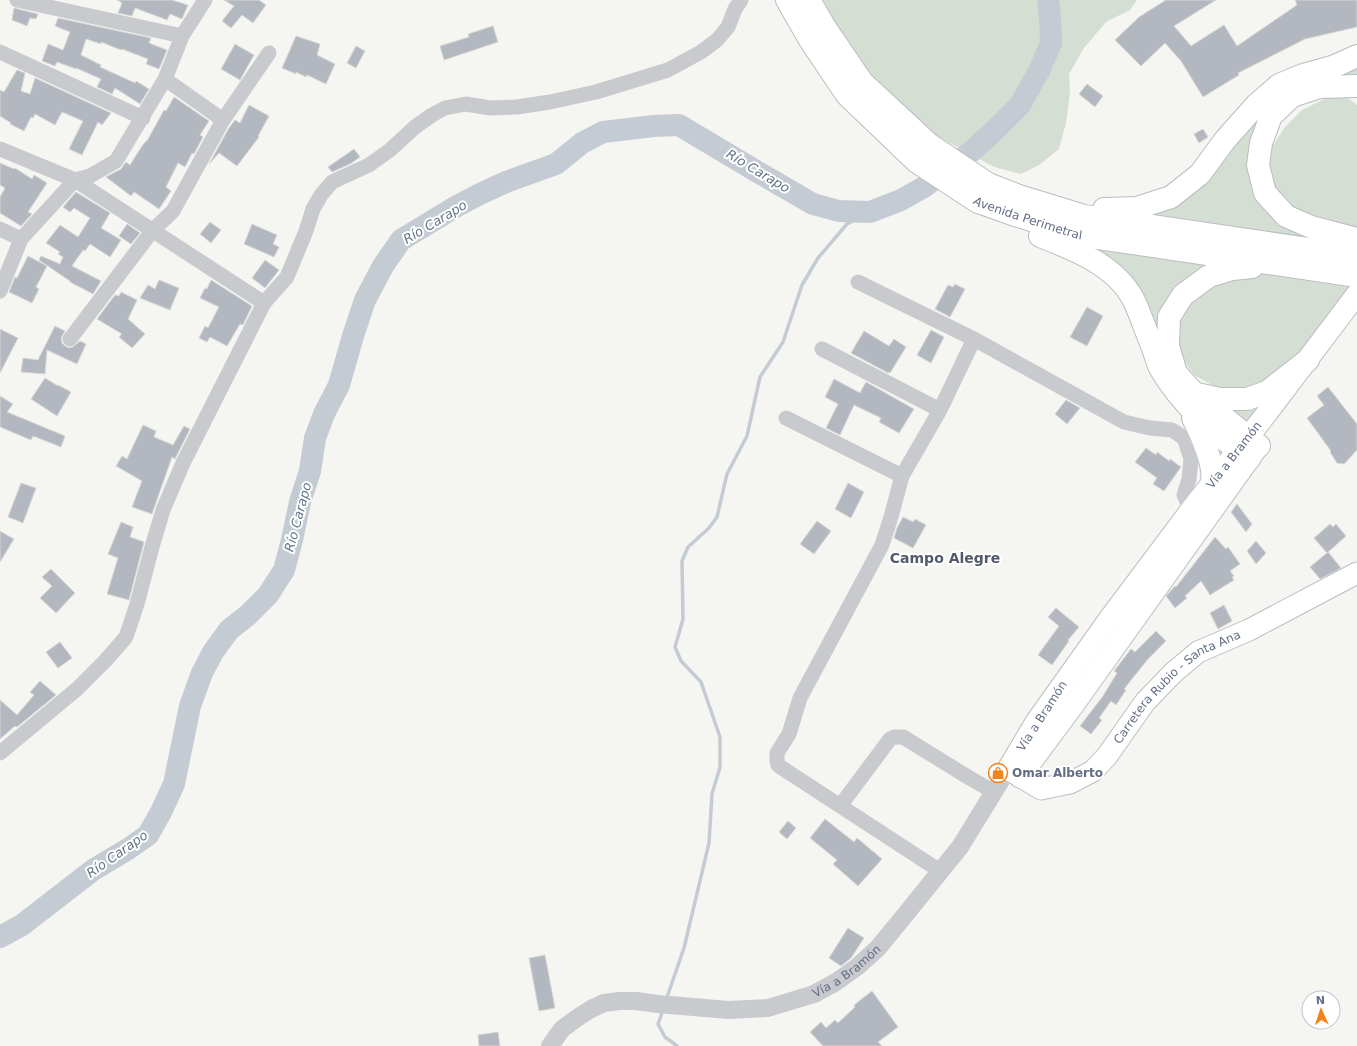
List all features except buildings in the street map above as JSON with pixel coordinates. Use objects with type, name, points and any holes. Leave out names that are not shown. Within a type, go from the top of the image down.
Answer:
[{"type":"main road","name":"Avenida Perimetral","points":[[787,0],[810,40],[847,95],[923,154],[983,193],[1012,214],[1078,235],[1352,260]]},
{"type":"main road","name":"Avenida Perimetral","points":[[809,0],[826,29],[862,82],[923,154]]},
{"type":"main road","points":[[983,193],[1105,209],[1137,208],[1170,197],[1200,174],[1225,140],[1257,104],[1279,85],[1303,75],[1335,66],[1357,56]]},
{"type":"main road","points":[[1303,75],[1357,73]]},
{"type":"main road","points":[[1352,260],[1311,226],[1286,216],[1265,193],[1258,165],[1261,144],[1271,116],[1292,96],[1319,87],[1347,86],[1357,96]]},
{"type":"main road","points":[[983,193],[1004,222],[1086,255],[1124,283],[1135,303],[1160,367],[1173,388],[1191,400],[1248,448]]},
{"type":"main road","points":[[1211,485],[1213,480],[1210,462],[1191,400],[1176,373],[1168,346],[1169,317],[1183,295],[1209,276],[1232,269],[1352,260]]},
{"type":"main road","name":"Vía a Bramón","points":[[1014,773],[1072,707],[1308,360],[1357,294]]},
{"type":"main road","name":"Vía a Bramón","points":[[1014,773],[1036,722],[1110,618],[1191,510],[1211,485],[1248,448],[1357,320]]},
{"type":"main road","points":[[1191,400],[1247,399],[1268,392],[1308,360]]},
{"type":"main road","name":"Carretera Rubio - Santa Ana","points":[[1014,773],[1041,789],[1070,783],[1093,771],[1107,756],[1145,702],[1174,672],[1198,652],[1249,630],[1357,573]]},
{"type":"street","points":[[17,0],[182,36]]},
{"type":"street","points":[[0,291],[21,239],[75,180],[90,176],[116,161],[165,79],[182,36],[205,0]]},
{"type":"street","points":[[0,753],[77,689],[106,660],[126,637],[137,604],[163,510],[182,463],[264,303],[287,277],[306,231],[313,208],[321,195],[332,182],[369,164],[390,150],[415,127],[445,108],[466,104],[490,108],[517,107],[550,102],[596,92],[668,70],[701,52],[717,40],[728,27],[735,9],[741,0]]},
{"type":"street","points":[[0,52],[143,118]]},
{"type":"street","points":[[70,339],[153,230],[173,211],[223,120],[269,53]]},
{"type":"street","points":[[165,79],[223,120]]},
{"type":"street","points":[[0,149],[75,180],[264,303]]},
{"type":"street","points":[[0,229],[21,239]]},
{"type":"street","points":[[858,282],[974,339],[1124,422],[1150,428],[1172,430],[1184,438],[1191,459],[1189,479],[1184,495],[1191,510]]},
{"type":"street","points":[[940,871],[782,768],[778,765],[777,753],[789,734],[800,698],[882,545],[892,517],[902,476],[940,410],[974,339]]},
{"type":"street","points":[[822,349],[940,410]]},
{"type":"street","points":[[786,418],[902,476]]},
{"type":"street","points":[[840,806],[890,739],[898,736],[910,741],[994,792]]},
{"type":"street","name":"Vía a Bramón","points":[[550,1046],[562,1029],[576,1018],[604,1003],[636,1001],[728,1010],[768,1008],[814,994],[836,982],[857,967],[878,948],[960,847],[994,792],[1014,773]]},
{"type":"shaded area","points":[[808,0],[1137,0],[1130,10],[1106,22],[1084,48],[1069,74],[1070,92],[1066,123],[1059,149],[1039,165],[1021,174],[994,167],[922,128],[884,96]]},
{"type":"shaded area","points":[[1357,64],[1357,88],[1302,94],[1262,132],[1264,192],[1320,240],[1131,215],[1159,207],[1277,91]]},
{"type":"shaded area","points":[[1326,98],[1348,98],[1357,105],[1357,241],[1287,205],[1275,186],[1269,167],[1272,147],[1285,127],[1302,110]]},
{"type":"shaded area","points":[[1039,223],[1135,245],[1236,259],[1205,268],[1175,290],[1162,317],[1163,337],[1169,362],[1177,382],[1190,394],[1211,404],[1240,404],[1273,394],[1235,443],[1217,434],[1179,393],[1161,360],[1141,302],[1128,279],[1110,261],[1087,248],[1062,238]]},
{"type":"shaded area","points":[[1321,271],[1354,286],[1327,325],[1279,374],[1251,388],[1219,389],[1194,375],[1179,354],[1173,331],[1181,310],[1201,289],[1242,272]]},
{"type":"waterway","name":"Río Carapo","points":[[0,937],[22,925],[93,870],[148,835],[174,784],[190,706],[202,673],[213,652],[229,630],[248,615],[268,595],[284,570],[300,502],[310,471],[315,438],[324,414],[339,385],[365,300],[383,266],[401,240],[457,206],[480,194],[506,182],[556,164],[582,143],[603,132],[654,126],[679,125],[813,204],[839,211],[870,212],[901,200],[924,187],[972,151],[1020,105],[1039,71],[1051,43],[1048,0]]},
{"type":"waterway","points":[[666,1000],[684,948],[709,843],[712,794],[720,767],[720,737],[701,682],[681,661],[675,647],[683,619],[682,561],[688,547],[709,528],[717,517],[727,474],[747,436],[760,377],[783,342],[802,285],[818,258],[847,224],[870,212]]},
{"type":"waterway","points":[[663,1010],[658,1024],[665,1037],[677,1046]]},
{"type":"place","name":"Omar Alberto","points":[[998,773]]},
{"type":"district","name":"Campo Alegre","points":[[945,558]]}]
